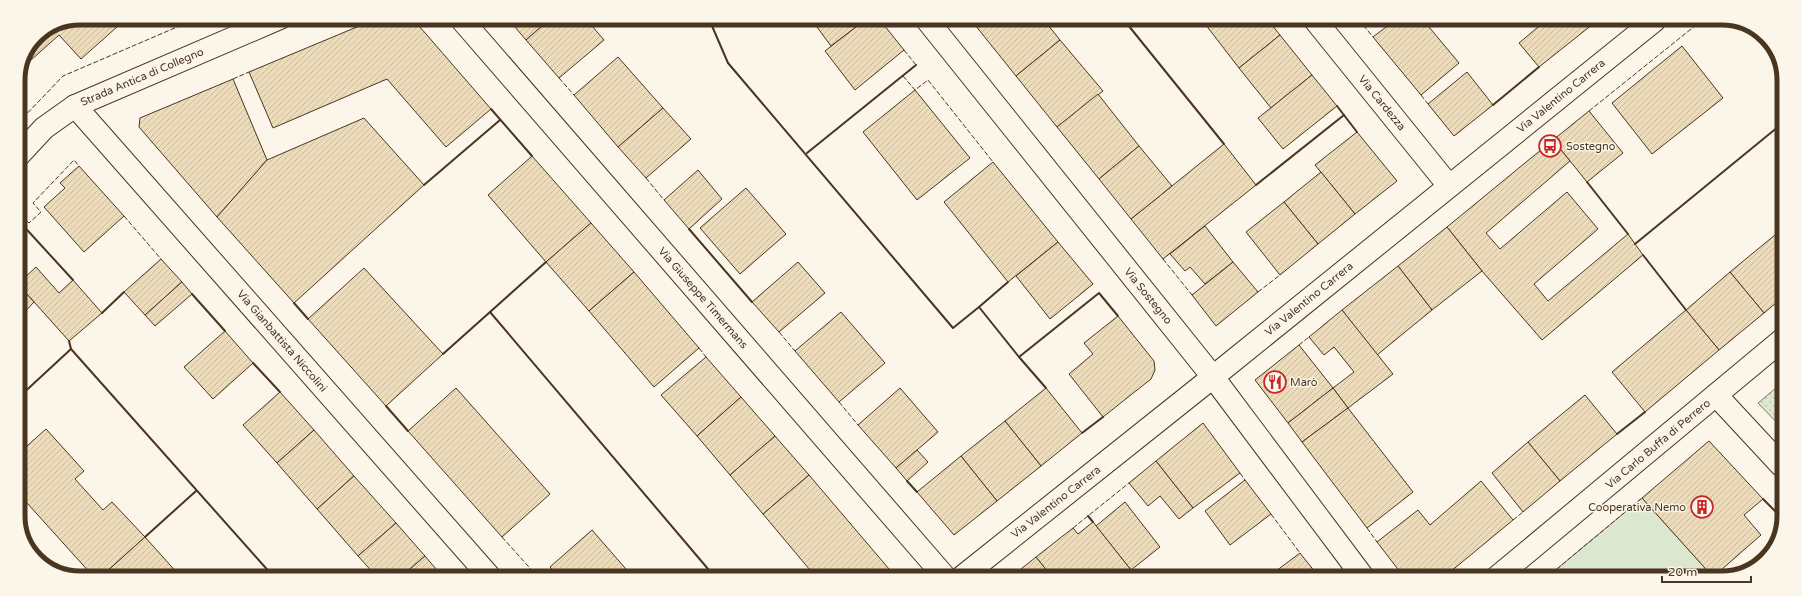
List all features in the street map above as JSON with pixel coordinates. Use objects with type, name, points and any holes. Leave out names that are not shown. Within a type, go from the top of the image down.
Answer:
[{"type":"street","name":"Strada Antica di Collegno","points":[[25,148],[44,128],[75,106],[264,25]]},
{"type":"street","name":"Via Giuseppe Timermans","points":[[466,25],[941,571]]},
{"type":"street","name":"Via Sostegno","points":[[931,25],[1213,377],[1358,571]]},
{"type":"street","name":"Via Cardezza","points":[[1319,25],[1449,186]]},
{"type":"street","name":"Via Valentino Carrera","points":[[968,571],[1213,377],[1649,25]]},
{"type":"street","name":"Via Gianbattista Niccolini","points":[[75,106],[485,571]]},
{"type":"street","name":"Via Carlo Buffa di Perrero","points":[[1504,571],[1777,344]]},
{"type":"street","points":[[1716,395],[1777,461]]},
{"type":"green space","points":[[1777,387],[1777,423],[1758,403]]},
{"type":"green space","points":[[1642,498],[1708,571],[1554,571]]},
{"type":"building","points":[[80,25],[119,25],[81,59],[59,35],[28,63],[34,49],[41,41],[49,34],[59,29]]},
{"type":"building","points":[[362,25],[418,25],[491,109],[446,147],[387,79],[273,128],[249,72]]},
{"type":"building","points":[[513,25],[543,25],[526,40]]},
{"type":"building","points":[[543,25],[591,25],[604,40],[559,78],[526,40]]},
{"type":"building","points":[[815,25],[858,25],[831,46]]},
{"type":"building","points":[[859,25],[884,25],[904,50],[855,90],[825,51]]},
{"type":"building","points":[[975,25],[1048,25],[1060,40],[1016,76]]},
{"type":"building","points":[[1206,25],[1272,25],[1280,35],[1239,68]]},
{"type":"building","points":[[1389,25],[1427,25],[1459,63],[1421,95],[1373,37]]},
{"type":"building","points":[[1540,25],[1592,25],[1539,67],[1519,43]]},
{"type":"building","points":[[1280,35],[1312,75],[1271,108],[1239,68]]},
{"type":"building","points":[[1060,40],[1103,91],[1057,127],[1016,76]]},
{"type":"building","points":[[1682,46],[1723,98],[1652,154],[1612,103]]},
{"type":"building","points":[[618,57],[663,108],[618,147],[574,95]]},
{"type":"building","points":[[1467,72],[1493,105],[1454,136],[1428,104]]},
{"type":"building","points":[[1312,75],[1337,106],[1283,149],[1258,118]]},
{"type":"building","points":[[233,79],[267,160],[217,217],[139,127],[140,118]]},
{"type":"building","points":[[915,90],[970,158],[917,200],[863,132]]},
{"type":"building","points":[[1098,94],[1139,146],[1099,179],[1057,127]]},
{"type":"building","points":[[663,108],[691,139],[646,178],[618,147]]},
{"type":"building","points":[[1589,111],[1623,153],[1587,182],[1553,140]]},
{"type":"building","points":[[364,118],[424,185],[294,303],[217,217],[267,160]]},
{"type":"building","points":[[1357,132],[1397,181],[1355,214],[1315,165]]},
{"type":"building","points":[[1553,140],[1570,161],[1486,233],[1500,249],[1567,192],[1598,229],[1534,284],[1548,301],[1628,234],[1643,255],[1542,340],[1482,271],[1447,227]]},
{"type":"building","points":[[1224,144],[1256,185],[1163,259],[1131,219]]},
{"type":"building","points":[[1139,146],[1172,186],[1131,219],[1099,179]]},
{"type":"building","points":[[532,156],[591,223],[546,262],[488,195]]},
{"type":"building","points":[[993,162],[1058,242],[1008,282],[944,202]]},
{"type":"building","points":[[79,166],[124,216],[84,252],[44,207],[65,188],[60,183]]},
{"type":"building","points":[[698,170],[722,199],[689,229],[664,200]]},
{"type":"building","points":[[1321,172],[1355,214],[1318,244],[1284,202]]},
{"type":"building","points":[[746,188],[786,234],[740,274],[700,228]]},
{"type":"building","points":[[1284,202],[1318,244],[1280,275],[1246,232]]},
{"type":"building","points":[[591,223],[634,272],[589,311],[546,262]]},
{"type":"building","points":[[1205,226],[1233,262],[1205,284],[1190,267],[1185,271],[1170,254]]},
{"type":"building","points":[[1447,227],[1482,271],[1432,310],[1398,266]]},
{"type":"building","points":[[1777,233],[1777,302],[1764,313],[1730,272]]},
{"type":"building","points":[[1058,242],[1093,284],[1050,319],[1016,276]]},
{"type":"building","points":[[161,259],[182,282],[145,315],[124,292]]},
{"type":"building","points":[[798,262],[825,293],[779,332],[752,302]]},
{"type":"building","points":[[1233,262],[1258,292],[1216,326],[1192,295]]},
{"type":"building","points":[[1398,266],[1432,310],[1377,355],[1342,310]]},
{"type":"building","points":[[36,267],[59,293],[73,280],[102,313],[69,341],[25,292],[25,277]]},
{"type":"building","points":[[364,268],[443,354],[386,406],[308,319]]},
{"type":"building","points":[[634,272],[699,348],[654,387],[589,311]]},
{"type":"building","points":[[1730,272],[1764,313],[1719,350],[1686,310]]},
{"type":"building","points":[[182,282],[192,294],[155,326],[145,315]]},
{"type":"building","points":[[25,292],[34,302],[25,312]]},
{"type":"building","points":[[1342,310],[1393,374],[1348,408],[1333,388],[1354,372],[1334,347],[1324,355],[1309,337]]},
{"type":"building","points":[[1686,310],[1719,350],[1645,412],[1612,372]]},
{"type":"building","points":[[841,312],[885,363],[839,402],[795,351]]},
{"type":"building","points":[[1118,316],[1154,361],[1155,370],[1151,379],[1103,417],[1069,374],[1093,354],[1084,343]]},
{"type":"building","points":[[225,331],[253,363],[213,399],[184,367]]},
{"type":"building","points":[[1299,345],[1333,388],[1288,423],[1255,380]]},
{"type":"building","points":[[706,357],[741,397],[697,436],[661,395]]},
{"type":"building","points":[[456,388],[550,494],[502,537],[408,431]]},
{"type":"building","points":[[900,388],[938,432],[896,468],[858,425]]},
{"type":"building","points":[[1046,388],[1082,433],[1041,466],[1005,421]]},
{"type":"building","points":[[1333,388],[1348,408],[1302,442],[1288,423]]},
{"type":"building","points":[[280,392],[314,430],[277,463],[243,425]]},
{"type":"building","points":[[1585,395],[1617,434],[1560,481],[1528,442]]},
{"type":"building","points":[[741,397],[775,436],[730,475],[697,436]]},
{"type":"building","points":[[1348,408],[1413,492],[1367,528],[1302,442]]},
{"type":"building","points":[[1005,421],[1041,466],[997,501],[961,456]]},
{"type":"building","points":[[1203,423],[1240,473],[1193,508],[1156,461]]},
{"type":"building","points":[[46,429],[84,471],[75,479],[103,510],[112,502],[145,537],[107,571],[88,571],[25,501],[25,448]]},
{"type":"building","points":[[314,430],[354,476],[317,509],[277,463]]},
{"type":"building","points":[[775,436],[809,475],[763,514],[730,475]]},
{"type":"building","name":"Cooperativa Nemo","points":[[1709,441],[1763,499],[1744,515],[1761,535],[1720,571],[1708,571],[1642,498]]},
{"type":"building","points":[[1528,442],[1560,481],[1523,512],[1492,473]]},
{"type":"building","points":[[917,450],[928,462],[907,481],[896,468]]},
{"type":"building","points":[[961,456],[997,501],[954,535],[917,492]]},
{"type":"building","points":[[1156,461],[1193,508],[1179,519],[1160,496],[1148,506],[1129,483]]},
{"type":"building","points":[[809,475],[891,571],[810,570],[763,514]]},
{"type":"building","points":[[354,476],[396,523],[358,556],[317,509]]},
{"type":"building","points":[[1245,480],[1271,514],[1230,545],[1205,511]]},
{"type":"building","points":[[1481,481],[1513,520],[1451,571],[1399,571],[1377,542],[1418,510],[1430,525]]},
{"type":"building","points":[[1125,502],[1160,547],[1131,570],[1096,526]]},
{"type":"building","points":[[1093,522],[1131,570],[1047,571],[1036,557],[1073,528],[1078,534]]},
{"type":"building","points":[[396,523],[425,556],[408,571],[371,571],[358,556]]},
{"type":"building","points":[[592,530],[628,571],[554,571],[550,567]]},
{"type":"building","points":[[145,537],[175,571],[107,571]]},
{"type":"building","points":[[1300,553],[1314,571],[1276,571]]},
{"type":"building","points":[[425,556],[438,571],[408,571]]},
{"type":"building","points":[[1036,557],[1047,571],[1018,571]]},
{"type":"fence","points":[[25,116],[63,76],[182,25]]},
{"type":"fence","points":[[1363,25],[1373,37]]},
{"type":"fence","points":[[1589,111],[1696,25]]},
{"type":"fence","points":[[904,50],[916,65]]},
{"type":"fence","points":[[233,79],[249,72]]},
{"type":"fence","points":[[903,76],[915,90],[928,80],[993,162]]},
{"type":"fence","points":[[559,78],[574,95]]},
{"type":"fence","points":[[1421,95],[1428,104]]},
{"type":"fence","points":[[25,219],[29,223],[41,212],[33,203],[74,160],[79,166]]},
{"type":"fence","points":[[646,178],[664,200]]},
{"type":"fence","points":[[124,216],[161,259]]},
{"type":"fence","points":[[1163,259],[1192,295]]},
{"type":"fence","points":[[1258,292],[1280,275]]},
{"type":"fence","points":[[779,332],[795,351]]},
{"type":"fence","points":[[1299,345],[1309,337]]},
{"type":"fence","points":[[699,348],[706,357]]},
{"type":"fence","points":[[839,402],[858,425]]},
{"type":"fence","points":[[1240,473],[1245,480]]},
{"type":"fence","points":[[1073,528],[1129,483]]},
{"type":"fence","points":[[1554,571],[1642,498]]},
{"type":"fence","points":[[1513,520],[1523,512]]},
{"type":"fence","points":[[1271,514],[1300,553]]},
{"type":"fence","points":[[1367,528],[1377,542]]},
{"type":"fence","points":[[502,537],[533,571]]},
{"type":"wall","points":[[712,25],[728,63],[953,328],[979,307]]},
{"type":"wall","points":[[1128,25],[1224,144]]},
{"type":"wall","points":[[807,153],[916,65]]},
{"type":"wall","points":[[1493,105],[1539,67]]},
{"type":"wall","points":[[1337,106],[1357,132]]},
{"type":"wall","points":[[491,109],[532,156]]},
{"type":"wall","points":[[1256,185],[1344,115]]},
{"type":"wall","points":[[424,185],[500,120]]},
{"type":"wall","points":[[1635,244],[1777,128]]},
{"type":"wall","points":[[1587,182],[1628,234]]},
{"type":"wall","points":[[25,228],[73,280]]},
{"type":"wall","points":[[689,229],[752,302]]},
{"type":"wall","points":[[1643,255],[1686,310]]},
{"type":"wall","points":[[443,354],[546,262]]},
{"type":"wall","points":[[1008,282],[979,307],[1019,357]]},
{"type":"wall","points":[[102,313],[124,292]]},
{"type":"wall","points":[[1046,388],[1019,357],[1099,293],[1118,316]]},
{"type":"wall","points":[[192,294],[225,331]]},
{"type":"wall","points":[[294,303],[308,319]]},
{"type":"wall","points":[[490,312],[710,571]]},
{"type":"wall","points":[[69,341],[71,349]]},
{"type":"wall","points":[[25,392],[71,349],[268,571]]},
{"type":"wall","points":[[253,363],[280,392]]},
{"type":"wall","points":[[386,406],[408,431]]},
{"type":"wall","points":[[1617,434],[1645,412]]},
{"type":"wall","points":[[1082,433],[1103,417]]},
{"type":"wall","points":[[907,481],[917,492]]},
{"type":"wall","points":[[145,537],[196,491]]},
{"type":"wall","points":[[1763,499],[1777,513]]},
{"type":"wall","points":[[1088,516],[1093,522]]},
{"type":"place","name":"Sostegno","points":[[1550,146]]},
{"type":"place","name":"Marò","points":[[1275,382]]},
{"type":"place","name":"Cooperativa Nemo","points":[[1702,507]]}]
